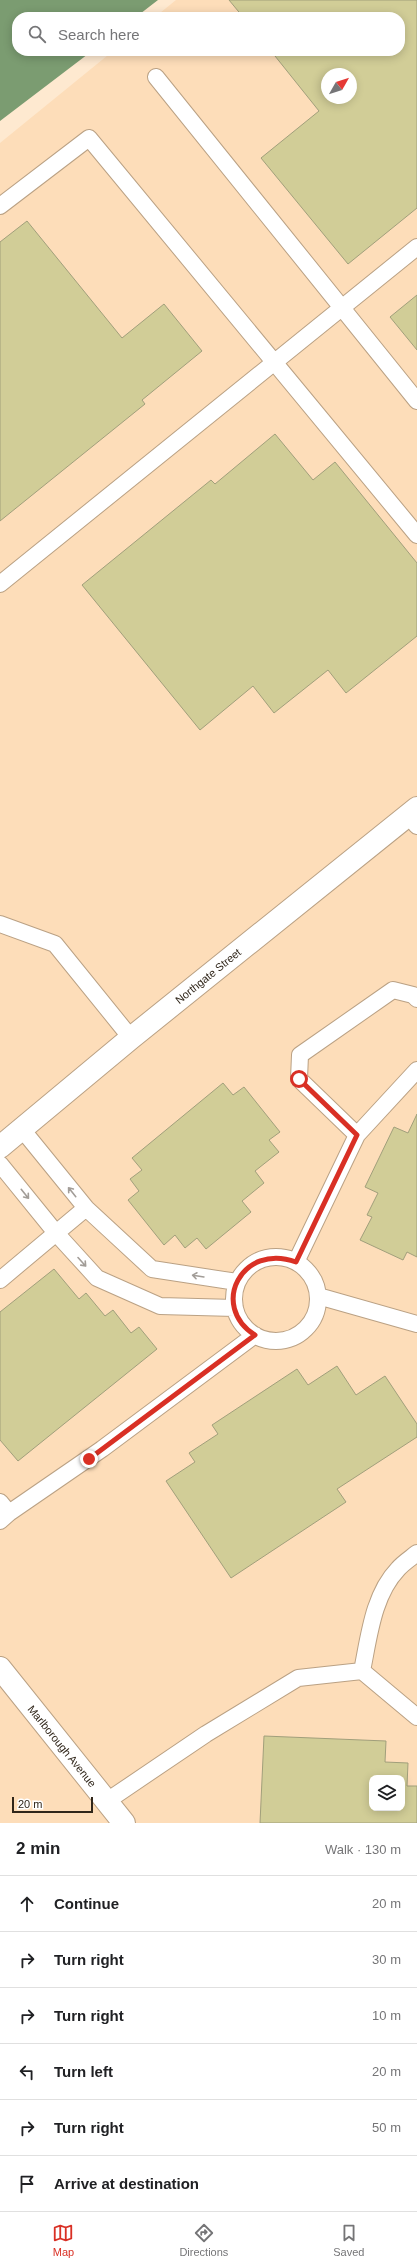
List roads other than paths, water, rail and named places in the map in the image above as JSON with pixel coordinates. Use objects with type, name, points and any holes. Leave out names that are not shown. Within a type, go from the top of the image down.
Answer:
[{"type":"street","name":"Northgate Street","points":[[0,1147],[131,1038],[414,816]]},
{"type":"street","name":"Marlborough Avenue","points":[[0,1668],[124,1823]]},
{"type":"lane","points":[[156,77],[417,401]]},
{"type":"lane","points":[[0,206],[89,138],[417,536]]},
{"type":"lane","points":[[0,584],[417,247]]},
{"type":"lane","points":[[0,924],[55,944],[131,1038]]},
{"type":"lane","points":[[357,1135],[299,1079],[300,1054],[393,990],[413,994],[417,999]]},
{"type":"lane","points":[[296,1262],[357,1135],[417,1070]]},
{"type":"lane","points":[[21,1128],[86,1208],[152,1269],[237,1282]]},
{"type":"lane","points":[[0,1164],[56,1233],[96,1278],[160,1306],[235,1308]]},
{"type":"lane","points":[[0,1280],[86,1208]]},
{"type":"lane","points":[[269,1257],[283,1257],[296,1262],[307,1270],[315,1282],[318,1296],[317,1310],[311,1322],[301,1333],[289,1339],[275,1341],[255,1335],[240,1322],[235,1308],[234,1295],[237,1282],[245,1270],[256,1262],[269,1257]]},
{"type":"lane","points":[[318,1296],[417,1324]]},
{"type":"lane","points":[[3,1512],[102,1449],[255,1335]]},
{"type":"lane","points":[[362,1671],[373,1617],[388,1582],[398,1568],[417,1553]]},
{"type":"lane","points":[[107,1801],[206,1734],[298,1678],[362,1671],[417,1717]]}]
